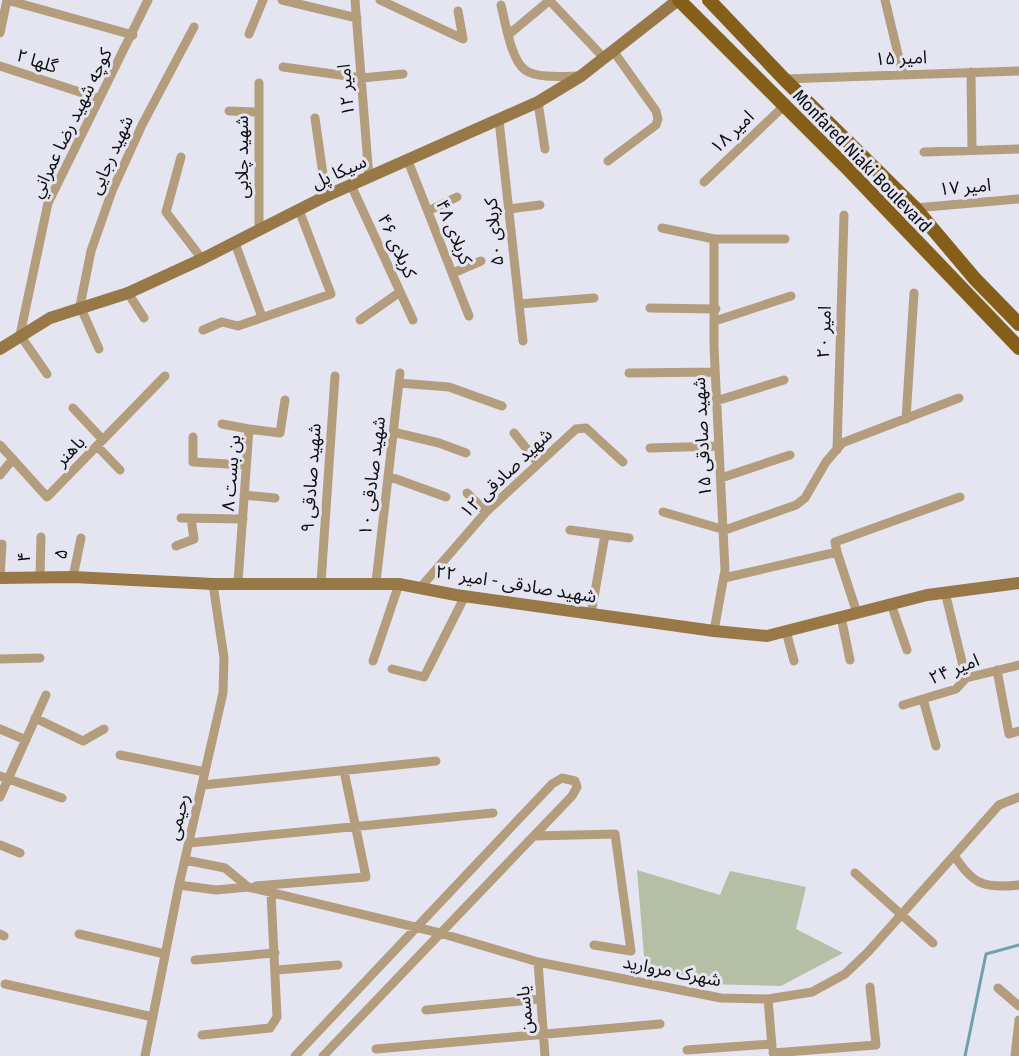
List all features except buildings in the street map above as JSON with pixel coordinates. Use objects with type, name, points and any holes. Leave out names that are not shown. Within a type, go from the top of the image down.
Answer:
[{"type":"main road","name":"Monfared Niaki Boulevard","points":[[678,0],[846,167],[1019,348]]},
{"type":"main road","name":"Monfared Niaki Boulevard","points":[[709,0],[784,79],[915,208],[975,279],[1019,324]]},
{"type":"main road","points":[[846,167],[860,152]]},
{"type":"street","points":[[0,33],[7,0],[133,34]]},
{"type":"street","name":"كوچه شهيد رضا عمراني","points":[[20,335],[48,203],[148,0]]},
{"type":"street","points":[[249,34],[263,0]]},
{"type":"street","points":[[282,0],[357,18]]},
{"type":"street","name":"امير ۱۲","points":[[356,0],[369,178]]},
{"type":"street","points":[[380,0],[463,39],[458,11]]},
{"type":"street","points":[[508,35],[550,0],[609,55],[656,111],[658,119],[656,125],[609,161]]},
{"type":"street","name":"سیکا پل","points":[[0,349],[50,318],[80,306],[128,293],[235,243],[326,196],[538,102],[581,76],[678,0]]},
{"type":"street","points":[[885,0],[903,75]]},
{"type":"street","points":[[501,5],[517,62],[525,70],[533,74],[581,76]]},
{"type":"street","name":"شهید رجایی","points":[[80,306],[91,251],[112,190],[142,125],[194,27]]},
{"type":"street","name":"گلها ۲","points":[[0,66],[98,98]]},
{"type":"street","points":[[283,68],[362,78],[403,74]]},
{"type":"street","name":"امیر ۱۵","points":[[784,79],[1019,70]]},
{"type":"street","points":[[971,72],[972,150]]},
{"type":"street","name":"شهید چلابی","points":[[259,83],[259,231]]},
{"type":"street","points":[[538,102],[545,148]]},
{"type":"street","name":"امیر ۱۸","points":[[704,182],[784,106]]},
{"type":"street","points":[[229,111],[259,112]]},
{"type":"street","points":[[315,118],[326,196]]},
{"type":"street","name":"کربلای ۵۰","points":[[499,120],[523,341]]},
{"type":"street","points":[[924,152],[1019,149]]},
{"type":"street","points":[[181,157],[166,212],[202,259]]},
{"type":"street","name":"کربلای ۴۸","points":[[408,161],[470,316]]},
{"type":"street","name":"کربلای ۴۶","points":[[351,185],[413,320]]},
{"type":"street","points":[[428,211],[457,197]]},
{"type":"street","name":"امیر ۱۷","points":[[915,208],[1019,199]]},
{"type":"street","points":[[508,209],[540,205]]},
{"type":"street","points":[[203,330],[222,322],[238,326],[331,294],[299,210]]},
{"type":"street","name":"امیر ۲۰","points":[[837,450],[844,215]]},
{"type":"street","points":[[662,228],[714,239],[785,239]]},
{"type":"street","name":"شهید صادقی ۱۵","points":[[714,239],[715,372],[724,530],[724,578],[714,632]]},
{"type":"street","points":[[235,243],[262,317]]},
{"type":"street","points":[[453,273],[481,261]]},
{"type":"street","points":[[360,320],[400,292]]},
{"type":"street","points":[[128,293],[144,318]]},
{"type":"street","points":[[906,418],[914,293]]},
{"type":"street","points":[[715,321],[791,296]]},
{"type":"street","points":[[519,304],[594,298]]},
{"type":"street","points":[[80,306],[99,349]]},
{"type":"street","points":[[650,308],[716,309]]},
{"type":"street","points":[[20,335],[47,374]]},
{"type":"street","points":[[629,373],[715,372]]},
{"type":"street","name":"باهنر","points":[[0,445],[47,497],[165,376]]},
{"type":"street","name":"شهید صادقی ۹","points":[[321,583],[335,376]]},
{"type":"street","name":"شهید صادقی ۱۰","points":[[376,582],[400,378],[449,387],[502,406]]},
{"type":"street","points":[[716,401],[784,380]]},
{"type":"street","points":[[663,512],[724,530],[796,505],[805,498],[826,462],[842,443],[959,398]]},
{"type":"street","name":"بن بست ۸","points":[[238,582],[249,429],[280,433],[285,400]]},
{"type":"street","points":[[73,408],[120,470]]},
{"type":"street","points":[[222,424],[249,429]]},
{"type":"street","name":"شهید صادقی ۱۲","points":[[420,588],[486,512],[537,462],[576,429],[586,428],[623,462]]},
{"type":"street","points":[[393,432],[439,442],[466,453]]},
{"type":"street","points":[[514,433],[537,462]]},
{"type":"street","points":[[192,437],[193,462],[246,465]]},
{"type":"street","points":[[650,448],[718,446]]},
{"type":"street","points":[[721,478],[790,455]]},
{"type":"street","points":[[0,475],[13,459]]},
{"type":"street","points":[[388,476],[446,497]]},
{"type":"street","points":[[466,494],[486,512]]},
{"type":"street","points":[[244,495],[274,498]]},
{"type":"street","points":[[857,613],[835,542],[960,497]]},
{"type":"street","points":[[176,546],[194,539],[186,518],[243,519]]},
{"type":"street","points":[[570,530],[629,538]]},
{"type":"street","points":[[591,614],[605,535]]},
{"type":"street","name":"۴","points":[[40,577],[41,537]]},
{"type":"street","name":"۵","points":[[73,577],[81,538]]},
{"type":"street","points":[[0,578],[2,544]]},
{"type":"street","points":[[724,578],[837,552]]},
{"type":"street","name":"شهید صادقی - امیر ۲۲","points":[[0,578],[73,577],[213,584],[376,582],[714,632],[767,636],[945,592],[1019,583]]},
{"type":"street","name":"رحیمی","points":[[145,1056],[179,885],[206,772],[224,676],[224,658],[213,584]]},
{"type":"street","points":[[373,661],[399,584]]},
{"type":"street","points":[[945,592],[966,678]]},
{"type":"street","points":[[392,669],[424,677],[465,596]]},
{"type":"street","points":[[891,604],[907,650]]},
{"type":"street","points":[[841,617],[850,660]]},
{"type":"street","points":[[786,631],[794,661]]},
{"type":"street","points":[[0,658],[40,658]]},
{"type":"street","name":"امیر ۲۴","points":[[903,705],[956,689],[966,678],[1019,665]]},
{"type":"street","points":[[997,670],[1009,734],[1019,731]]},
{"type":"street","points":[[0,797],[4,777],[26,740],[46,695]]},
{"type":"street","points":[[923,699],[936,746]]},
{"type":"street","points":[[35,718],[83,741],[104,729]]},
{"type":"street","points":[[0,729],[26,740]]},
{"type":"street","points":[[120,755],[206,772]]},
{"type":"street","points":[[202,785],[436,761]]},
{"type":"street","points":[[248,887],[366,877],[344,771]]},
{"type":"street","points":[[4,777],[62,798]]},
{"type":"street","points":[[295,1056],[552,783],[562,778],[575,781],[578,787],[572,796],[324,1056]]},
{"type":"street","name":"شهرک مروارید","points":[[179,885],[216,890],[248,887],[440,933],[538,962],[721,998],[768,999],[812,992],[845,974],[868,952],[999,805],[1019,797]]},
{"type":"street","points":[[189,843],[493,813]]},
{"type":"street","points":[[534,836],[615,834],[631,951],[594,945]]},
{"type":"street","points":[[0,845],[20,853]]},
{"type":"street","points":[[954,855],[968,877],[989,886],[1019,885]]},
{"type":"street","name":"شهرک مروارید","points":[[185,860],[225,868],[248,887]]},
{"type":"street","points":[[855,873],[933,943]]},
{"type":"street","points":[[202,1035],[270,1028],[277,1017],[277,970],[271,893]]},
{"type":"street","points":[[79,934],[165,954]]},
{"type":"street","points":[[195,960],[275,953]]},
{"type":"street","name":"یاسمن","points":[[538,962],[545,1056]]},
{"type":"street","points":[[277,970],[338,964]]},
{"type":"street","points":[[5,984],[153,1017]]},
{"type":"street","points":[[687,1050],[772,1051],[876,1045],[870,987]]},
{"type":"street","points":[[998,988],[1019,1006]]},
{"type":"street","points":[[426,1010],[541,999]]},
{"type":"street","points":[[768,999],[772,1051]]},
{"type":"street","points":[[1015,1056],[1019,1020]]},
{"type":"street","points":[[376,1049],[660,1024]]},
{"type":"green space","points":[[637,870],[720,895],[730,871],[806,887],[796,929],[843,953],[781,986],[705,984],[645,968]]},
{"type":"waterway","points":[[965,1056],[986,954],[1019,945]]}]
